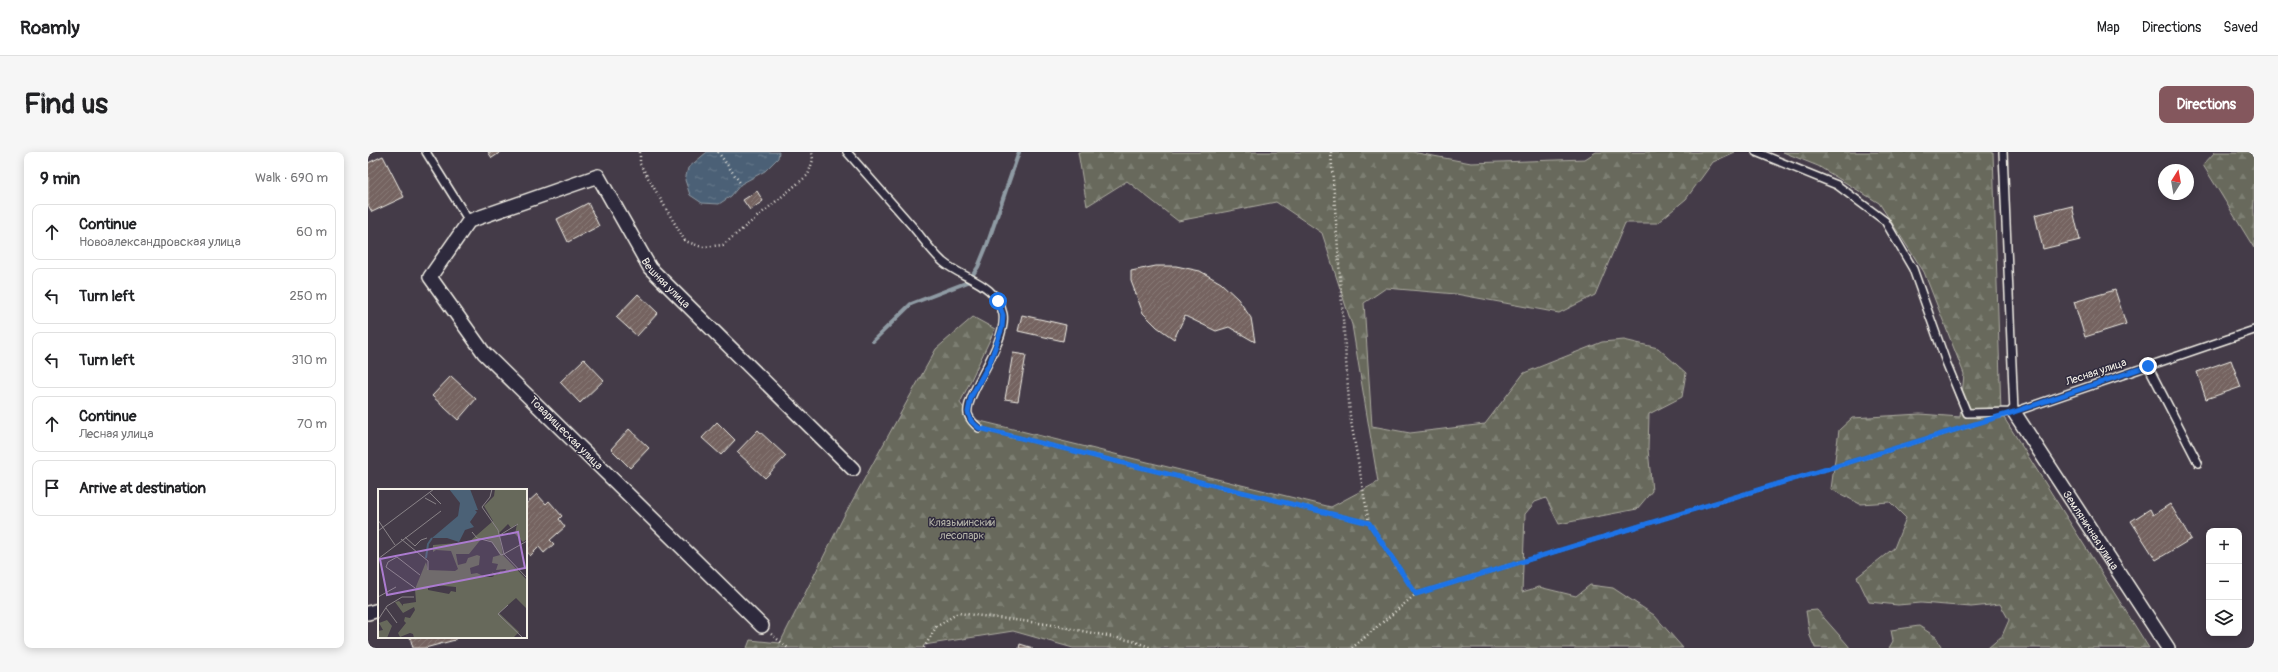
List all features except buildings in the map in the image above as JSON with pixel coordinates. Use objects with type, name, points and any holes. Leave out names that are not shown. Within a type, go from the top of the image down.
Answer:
[{"type":"street","name":"Вешняя улица","points":[[469,221],[598,176],[650,268],[853,469]]},
{"type":"street","name":"Товарищеская улица","points":[[469,221],[430,277],[484,353],[762,626]]},
{"type":"street","name":"Земляничная улица","points":[[2014,412],[2168,648]]},
{"type":"street","points":[[368,613],[378,610]]},
{"type":"lane","points":[[426,152],[469,221]]},
{"type":"lane","points":[[847,152],[944,262],[980,282],[998,301],[1003,315],[1002,328],[990,362],[971,397],[968,412],[971,421],[979,428]]},
{"type":"lane","name":"Лесная улица","points":[[1756,152],[1837,186],[1885,221],[1913,268],[1946,362],[1967,413],[2014,412],[2254,330]]},
{"type":"lane","points":[[2002,152],[2014,412]]},
{"type":"lane","points":[[2148,366],[2198,463]]},
{"type":"path","points":[[640,152],[640,164],[684,241],[702,247],[723,245],[808,175],[813,160],[812,152]]},
{"type":"path","points":[[718,152],[741,184]]},
{"type":"path","points":[[1331,152],[1350,416],[1369,523],[1416,594]]},
{"type":"path","points":[[1352,648],[1416,594],[1984,421]]},
{"type":"path","points":[[979,428],[1369,523]]},
{"type":"path","points":[[924,648],[936,627],[958,613],[1047,624],[1133,641],[1152,648]]},
{"type":"path","points":[[762,626],[788,648]]},
{"type":"green space","name":"Клязьминский лесопарк","points":[[1078,152],[1412,152],[1471,163],[1585,159],[1596,152],[1735,152],[1713,162],[1686,199],[1657,223],[1625,223],[1595,295],[1559,313],[1456,294],[1386,288],[1364,303],[1372,426],[1410,433],[1485,424],[1524,373],[1602,342],[1624,340],[1658,348],[1686,373],[1682,397],[1649,414],[1648,449],[1652,491],[1637,509],[1559,524],[1546,498],[1535,502],[1525,514],[1522,592],[1539,587],[1576,596],[1590,585],[1613,588],[1654,615],[1683,648],[1073,648],[1013,631],[924,645],[923,648],[747,648],[750,640],[780,643],[845,514],[936,349],[973,317],[995,329],[960,403],[972,419],[1331,507],[1378,482],[1352,325],[1322,233],[1276,202],[1178,221],[1127,181],[1087,206]]},
{"type":"green space","points":[[1783,152],[1993,152],[2001,413],[2149,648],[1988,648],[2002,636],[2009,620],[2000,604],[1971,607],[1921,603],[1898,605],[1869,602],[1857,577],[1894,548],[1906,518],[1890,502],[1860,504],[1831,489],[1839,430],[1852,418],[1920,414],[1960,417],[1964,374],[1924,272],[1879,203],[1818,166]]},
{"type":"green space","points":[[2215,152],[2254,152],[2254,248],[2203,165]]},
{"type":"green space","points":[[1817,610],[1850,648],[1815,648],[1810,636],[1806,611]]},
{"type":"green space","points":[[1919,626],[1936,637],[1942,648],[1889,648],[1893,641],[1891,630]]},
{"type":"water","points":[[707,152],[779,152],[778,158],[765,171],[741,184],[731,196],[719,204],[702,203],[690,195],[685,180],[688,168]]},
{"type":"waterway","points":[[873,341],[911,304],[968,282],[978,267],[987,245],[1019,152]]},
{"type":"route","points":[[998,301],[1003,315],[1002,328],[990,362],[971,397],[968,412],[971,421],[979,428],[1369,523],[1416,594],[2014,412],[2148,366]]}]
